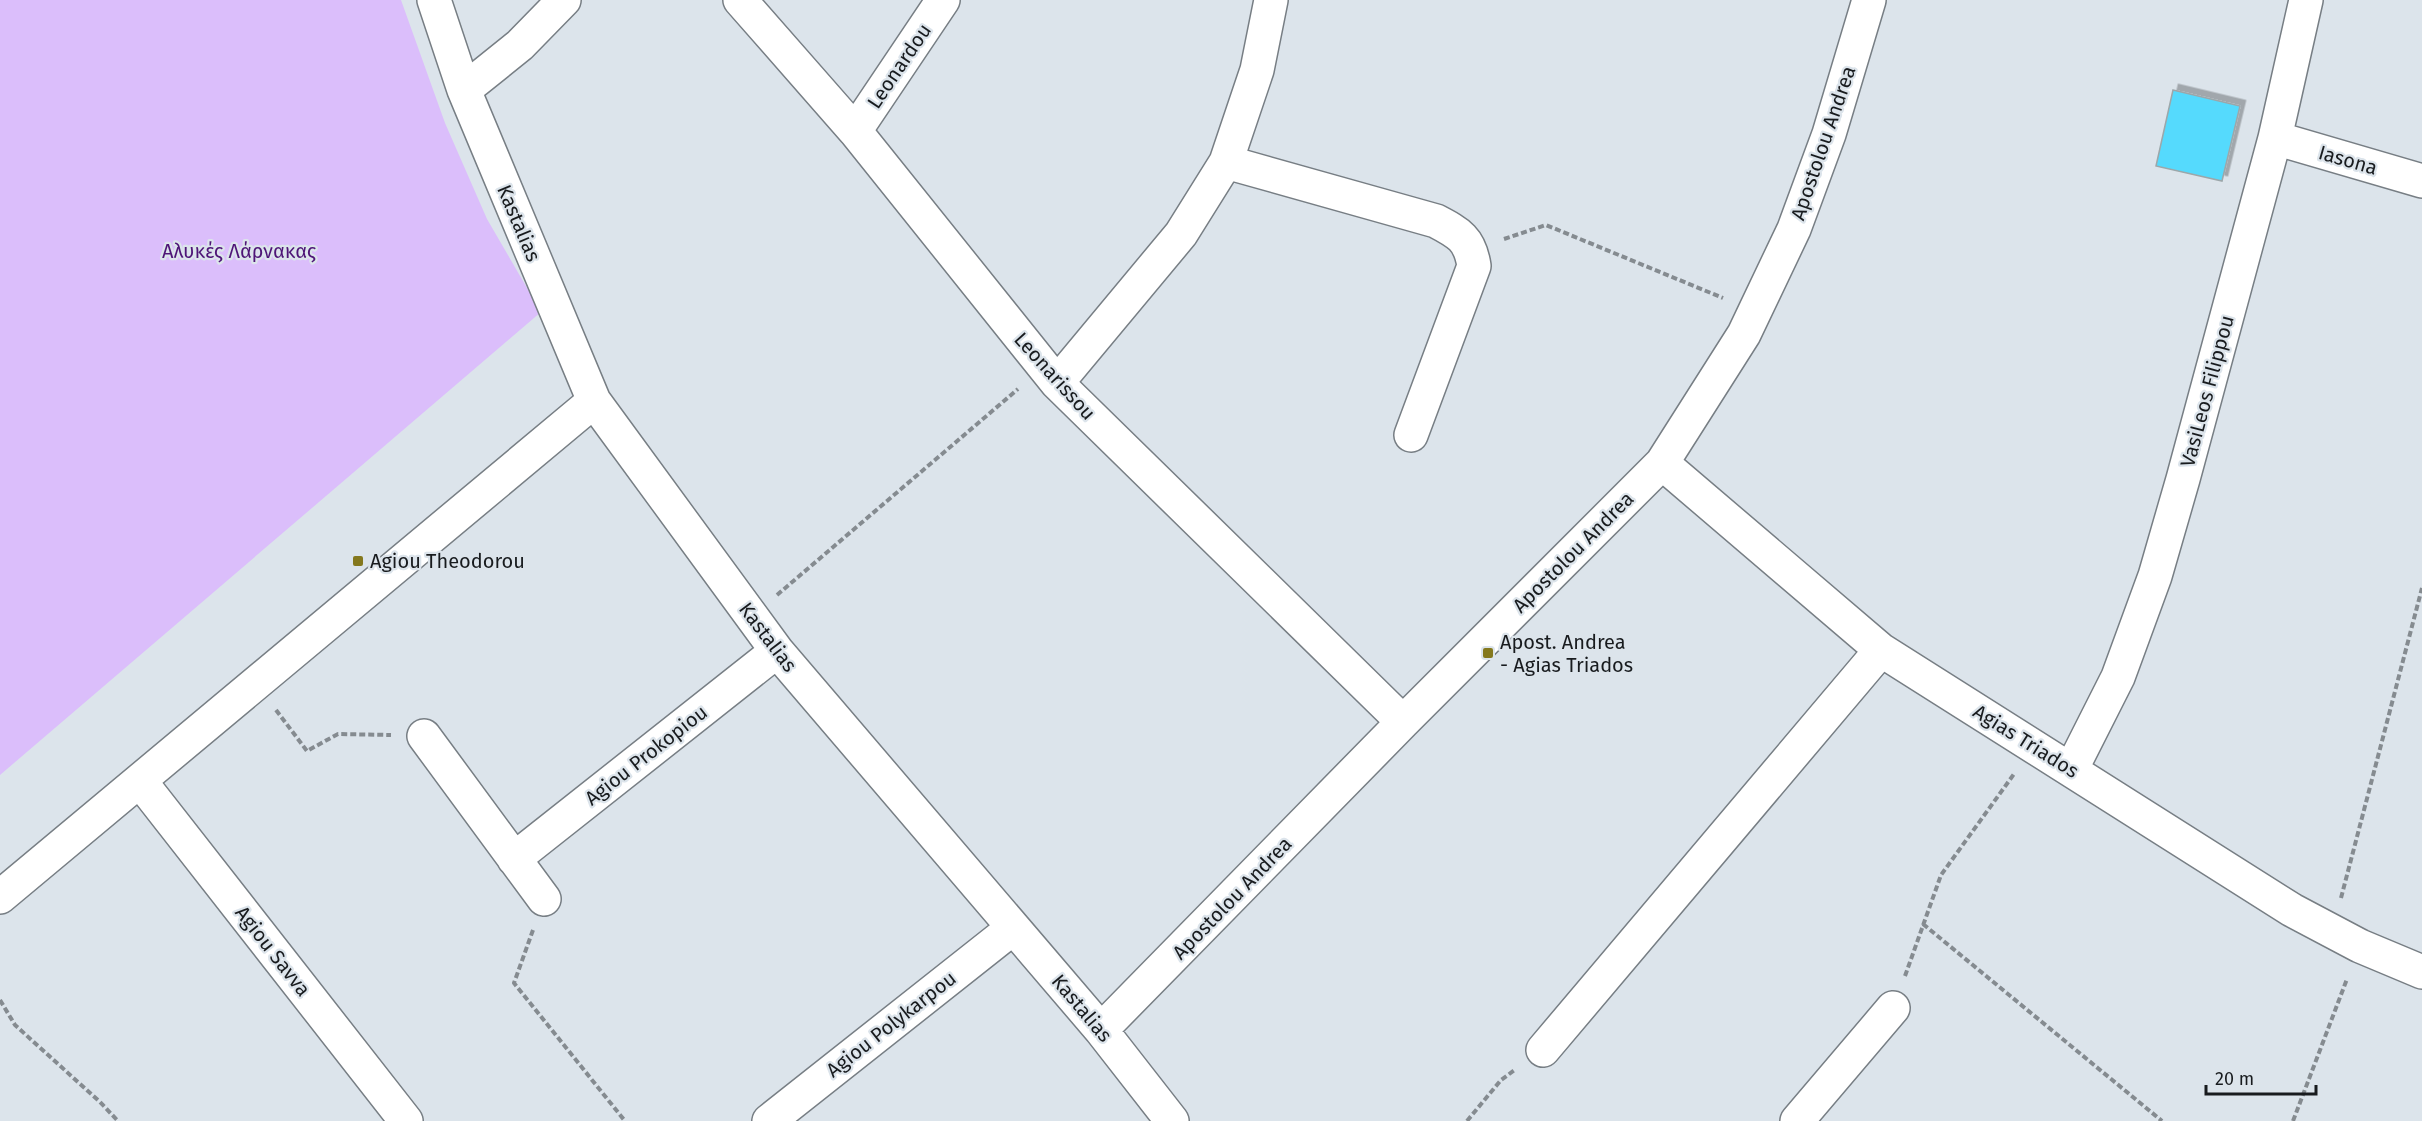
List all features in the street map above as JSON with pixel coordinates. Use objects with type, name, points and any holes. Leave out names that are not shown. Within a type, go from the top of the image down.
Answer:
[{"type":"street","name":"Kastalias","points":[[434,0],[464,90],[594,402],[777,651],[1101,1030],[1172,1121]]},
{"type":"street","points":[[464,90],[520,45],[564,0]]},
{"type":"street","name":"Leonarissou","points":[[740,0],[855,131],[1050,375],[1403,722]]},
{"type":"street","name":"Leonardou","points":[[855,131],[943,0]]},
{"type":"street","points":[[1050,375],[1181,234],[1226,162],[1257,70],[1271,0]]},
{"type":"street","name":"Apostolou Andrea","points":[[1101,1030],[1403,722],[1662,463],[1744,334],[1794,229],[1829,134],[1869,0]]},
{"type":"street","name":"VasiLeos Filippou","points":[[2071,770],[2118,677],[2155,576],[2187,468],[2275,138],[2306,0]]},
{"type":"street","name":"Iasona","points":[[2275,138],[2422,181]]},
{"type":"street","points":[[1226,162],[1436,220],[1459,234],[1472,249],[1474,266],[1411,435]]},
{"type":"street","points":[[0,897],[594,402]]},
{"type":"street","name":"Agias Triados","points":[[1662,463],[1881,650],[2292,910],[2346,939],[2422,972]]},
{"type":"street","points":[[1543,1050],[1881,650]]},
{"type":"street","name":"Agiou Prokopiou","points":[[514,859],[777,651]]},
{"type":"street","points":[[424,736],[544,898]]},
{"type":"street","name":"Agiou Savva","points":[[140,781],[406,1121]]},
{"type":"street","name":"Agiou Polykarpou","points":[[769,1121],[1013,928]]},
{"type":"street","points":[[1797,1121],[1893,1008]]},
{"type":"path","points":[[1472,249],[1546,225],[1755,311]]},
{"type":"path","points":[[752,617],[1050,375]]},
{"type":"path","points":[[2293,1121],[2346,939],[2422,588]]},
{"type":"path","points":[[256,684],[307,751],[338,734],[424,736]]},
{"type":"path","points":[[1893,1008],[1941,874],[2034,747]]},
{"type":"path","points":[[544,898],[514,983],[625,1121]]},
{"type":"path","points":[[1923,924],[2162,1121]]},
{"type":"path","points":[[0,1000],[15,1025],[118,1121]]},
{"type":"path","points":[[1467,1121],[1501,1080],[1543,1050]]},
{"type":"green space","name":"Αλυκές Λάρνακας","points":[[0,0],[401,0],[445,123],[487,219],[541,312],[0,775]]},
{"type":"building","points":[[2173,90],[2240,106],[2222,181],[2156,166]]},
{"type":"place","name":"Agiou Theodorou","points":[[358,561]]},
{"type":"place","name":"Apost. Andrea - Agias Triados","points":[[1488,653]]}]
